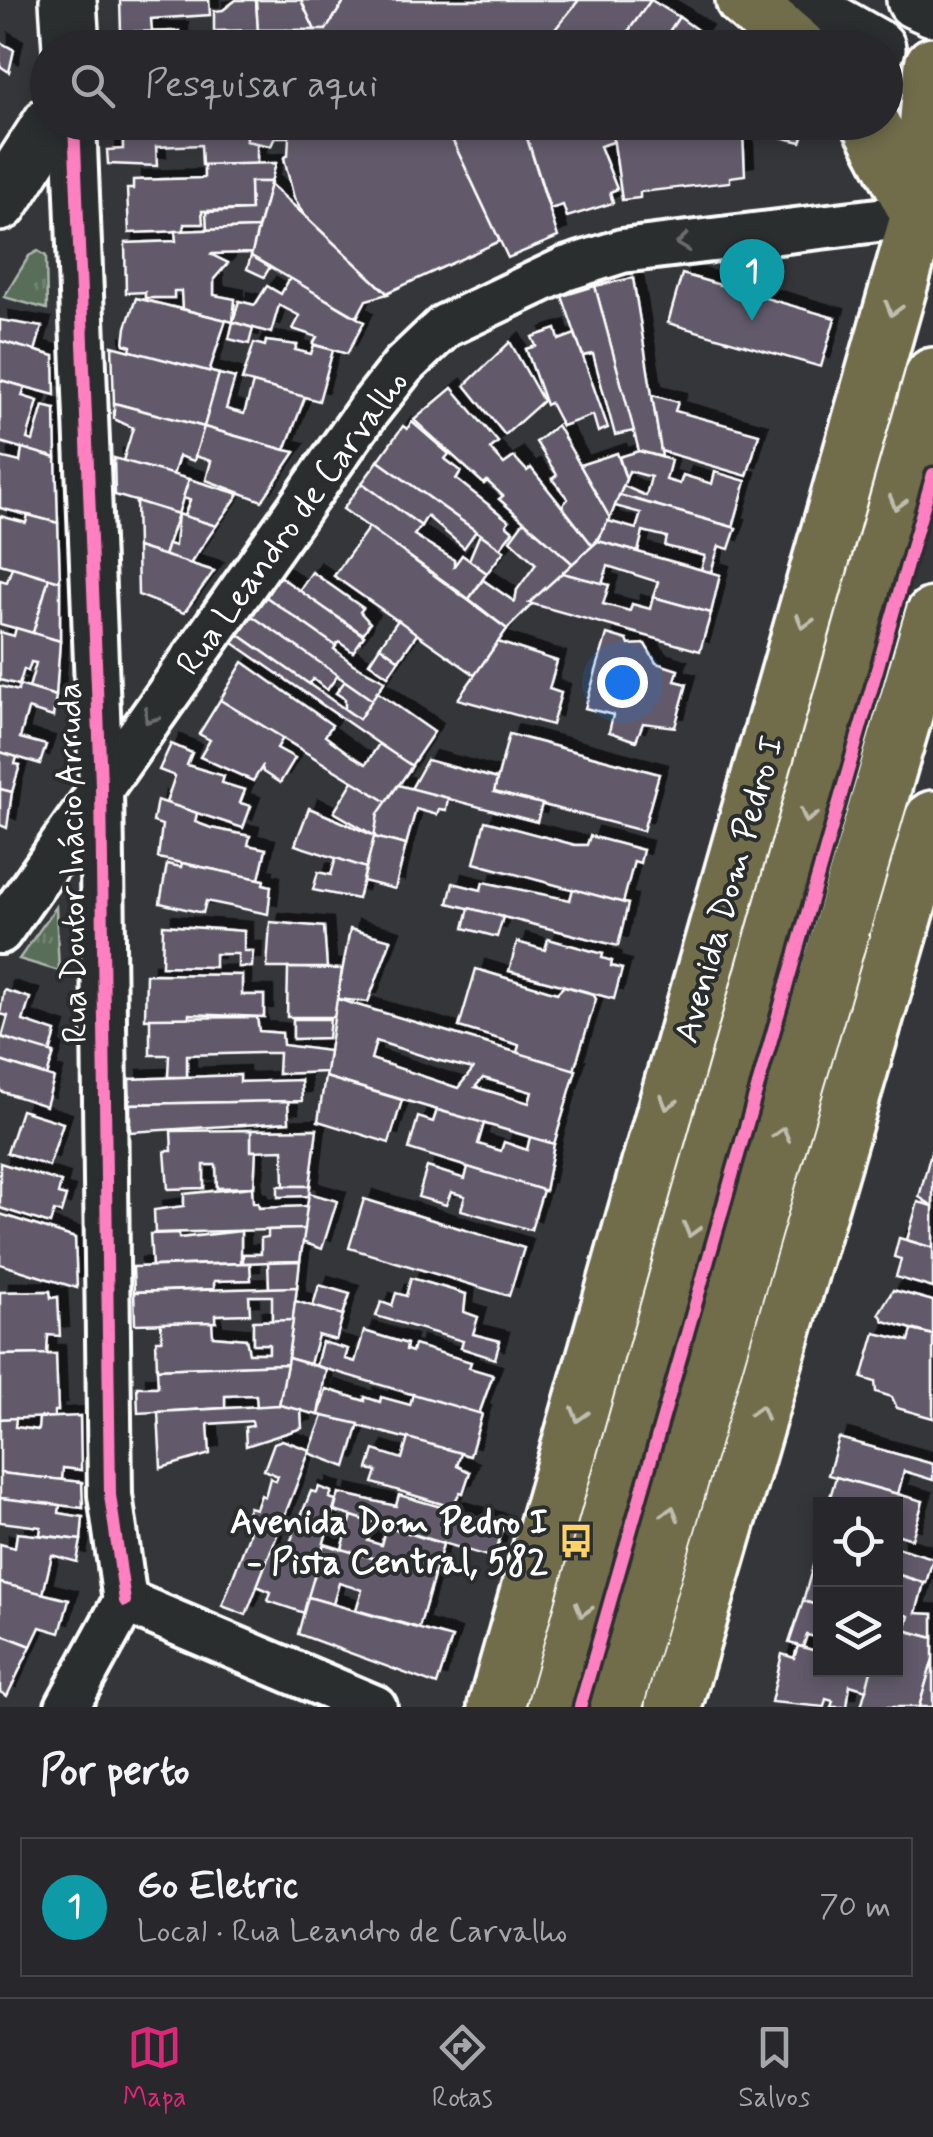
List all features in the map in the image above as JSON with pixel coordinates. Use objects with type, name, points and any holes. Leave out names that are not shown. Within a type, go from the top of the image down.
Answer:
[{"type":"main road","points":[[744,0],[778,30]]},
{"type":"main road","name":"Avenida Dom Pedro I","points":[[496,1707],[926,228],[920,68]]},
{"type":"main road","points":[[880,140],[926,228]]},
{"type":"main road","name":"Avenida Dom Pedro I","points":[[555,1707],[933,376]]},
{"type":"main road","points":[[614,1707],[933,616]]},
{"type":"main road","points":[[674,1707],[933,820]]},
{"type":"main road","points":[[692,1443],[709,1458],[733,1503]]},
{"type":"street","points":[[68,0],[69,30]]},
{"type":"street","points":[[792,0],[845,30]]},
{"type":"street","points":[[916,0],[933,8]]},
{"type":"street","points":[[0,203],[40,140]]},
{"type":"street","name":"Rua Doutor Inácio Arruda","points":[[75,140],[102,785],[110,1496],[125,1601]]},
{"type":"street","name":"Rua Leandro de Carvalho","points":[[0,932],[367,412],[403,366],[446,326],[565,269],[622,251],[926,228]]},
{"type":"street","points":[[67,1707],[125,1601],[375,1707]]},
{"type":"green space","points":[[38,251],[46,256],[47,309],[4,297],[29,256]]},
{"type":"green space","points":[[56,907],[59,971],[19,959]]},
{"type":"building","points":[[120,0],[209,0],[210,15],[151,19],[152,30],[121,30]]},
{"type":"building","points":[[236,0],[256,0],[258,30],[214,30],[214,11],[223,10]]},
{"type":"building","points":[[256,0],[301,0],[315,30],[258,30]]},
{"type":"building","points":[[301,0],[345,0],[326,30],[315,30]]},
{"type":"building","points":[[345,0],[579,0],[555,30],[326,30]]},
{"type":"building","points":[[579,0],[651,0],[629,30],[555,30]]},
{"type":"building","points":[[651,0],[679,17],[670,30],[629,30]]},
{"type":"building","points":[[679,17],[697,30],[670,30]]},
{"type":"building","points":[[0,42],[14,50],[9,72],[0,66]]},
{"type":"building","points":[[123,140],[257,141],[257,164],[202,165],[201,145],[156,147],[157,166],[108,164],[107,150],[123,149]]},
{"type":"building","points":[[246,140],[274,140],[271,146]]},
{"type":"building","points":[[289,140],[452,140],[500,241],[387,293],[304,215],[294,198],[284,158],[288,155]]},
{"type":"building","points":[[452,140],[528,140],[558,237],[508,258]]},
{"type":"building","points":[[528,140],[613,140],[600,146],[617,189],[610,192],[613,203],[567,217],[563,205],[550,209]]},
{"type":"building","points":[[614,140],[743,140],[745,175],[730,177],[730,182],[640,192],[640,198],[622,200]]},
{"type":"building","points":[[276,163],[271,182],[250,182],[251,210],[202,211],[203,224],[184,224],[184,231],[129,233],[127,189],[133,189],[133,180],[204,178],[204,165]]},
{"type":"building","points":[[250,182],[271,182],[258,228],[207,230],[206,212],[251,210]]},
{"type":"building","points":[[270,184],[388,294],[366,300],[357,317],[251,256]]},
{"type":"building","points":[[258,228],[252,253],[210,254],[228,263],[214,279],[214,295],[235,299],[233,322],[182,309],[181,291],[174,291],[174,298],[145,298],[145,292],[126,293],[125,243],[176,241],[175,231]]},
{"type":"building","points":[[251,256],[270,267],[264,277],[247,269]]},
{"type":"building","points":[[682,274],[835,318],[821,367],[668,323]]},
{"type":"building","points":[[290,278],[364,322],[347,354],[313,344],[317,337],[293,329],[300,316],[279,305],[271,333],[233,322],[239,301],[255,305],[267,286],[281,294]]},
{"type":"building","points":[[633,278],[662,457],[639,451],[595,286]]},
{"type":"building","points":[[595,286],[634,431],[615,435],[593,354],[583,356],[562,296]]},
{"type":"building","points":[[136,298],[226,320],[209,372],[130,351],[131,346],[124,344]]},
{"type":"building","points":[[0,320],[42,327],[35,351],[0,341]]},
{"type":"building","points":[[233,322],[253,328],[249,344],[229,339]]},
{"type":"building","points":[[556,329],[559,340],[575,334],[608,428],[598,432],[593,415],[562,426],[550,403],[546,405],[526,349],[536,346],[532,337]]},
{"type":"building","points":[[0,341],[54,356],[55,395],[0,380]]},
{"type":"building","points":[[266,341],[297,345],[295,350],[311,354],[314,345],[333,350],[319,401],[242,380],[254,343],[265,346]]},
{"type":"building","points":[[510,342],[543,401],[505,435],[465,385]]},
{"type":"building","points":[[112,346],[219,374],[204,427],[114,403]]},
{"type":"building","points":[[219,374],[235,378],[226,409],[244,414],[253,383],[305,397],[285,450],[204,427]]},
{"type":"building","points":[[0,380],[25,387],[22,396],[38,401],[27,439],[33,441],[43,406],[55,409],[56,458],[0,442]]},
{"type":"building","points":[[452,388],[498,442],[490,449],[504,464],[514,457],[527,471],[531,468],[593,546],[573,564],[499,499],[503,496],[487,481],[484,484],[414,420]]},
{"type":"building","points":[[652,395],[678,402],[675,411],[759,434],[747,476],[661,451]]},
{"type":"building","points":[[114,403],[204,427],[194,461],[179,456],[173,475],[123,461],[133,428],[114,419]]},
{"type":"building","points":[[412,422],[449,454],[445,459],[461,471],[456,479],[509,521],[506,525],[513,531],[500,548],[378,461],[403,426],[407,429]]},
{"type":"building","points":[[557,425],[610,518],[593,546],[562,506],[568,499],[552,479],[557,475],[536,442]]},
{"type":"building","points":[[204,427],[295,452],[262,501],[206,480],[211,461],[195,456]]},
{"type":"building","points":[[22,448],[56,458],[58,523],[0,508],[0,457],[20,462]]},
{"type":"building","points":[[639,451],[671,460],[666,480],[680,484],[683,475],[712,484],[715,472],[746,481],[733,527],[619,495],[624,486],[646,496],[651,477],[629,471],[626,479],[619,457]]},
{"type":"building","points":[[617,453],[626,479],[610,518],[580,465]]},
{"type":"building","points":[[114,458],[189,479],[178,514],[115,495]]},
{"type":"building","points":[[378,461],[476,531],[464,548],[427,516],[421,526],[362,483]]},
{"type":"building","points":[[189,479],[239,494],[216,526],[184,516],[190,500],[183,498]]},
{"type":"building","points":[[362,483],[421,526],[414,535],[454,560],[454,566],[462,555],[487,573],[469,599],[343,509]]},
{"type":"building","points":[[619,495],[736,528],[729,549],[719,546],[711,572],[701,570],[705,556],[665,546],[667,537],[643,531],[638,552],[598,541],[608,521],[636,529],[641,513],[615,506]]},
{"type":"building","points":[[136,501],[178,514],[164,556],[137,547]]},
{"type":"building","points":[[178,514],[216,526],[190,564],[164,556],[168,544],[175,546]]},
{"type":"building","points":[[28,515],[58,523],[60,581],[0,564],[0,516],[26,523]]},
{"type":"building","points":[[524,521],[573,564],[507,629],[469,599],[483,580],[515,602],[517,590],[536,564],[510,540]]},
{"type":"building","points":[[369,527],[507,629],[475,675],[334,576]]},
{"type":"building","points":[[480,534],[504,551],[487,573],[469,560]]},
{"type":"building","points":[[598,541],[720,575],[711,613],[653,597],[658,582],[608,566],[602,584],[562,573]]},
{"type":"building","points":[[137,547],[214,571],[184,613],[138,595]]},
{"type":"building","points":[[12,567],[49,578],[33,633],[0,624],[0,580],[7,582]]},
{"type":"building","points":[[312,572],[363,608],[360,612],[370,623],[363,634],[299,591]]},
{"type":"building","points":[[562,573],[609,585],[603,604],[630,611],[632,604],[650,609],[653,597],[711,613],[700,651],[529,603]]},
{"type":"building","points":[[279,576],[364,636],[353,652],[339,642],[336,646],[266,597]]},
{"type":"building","points":[[49,578],[60,581],[60,641],[33,633]]},
{"type":"building","points":[[266,597],[336,646],[334,649],[353,664],[385,681],[372,700],[252,616]]},
{"type":"building","points":[[252,616],[338,675],[327,690],[313,679],[309,684],[239,635]]},
{"type":"building","points":[[398,620],[417,634],[399,660],[380,646]]},
{"type":"building","points":[[16,628],[60,641],[56,696],[29,688],[36,663],[31,662],[28,671],[24,669],[19,685],[0,680],[0,632],[14,636]]},
{"type":"building","points":[[607,634],[627,640],[629,645],[645,644],[656,663],[678,670],[675,681],[687,684],[675,727],[643,723],[636,741],[609,732],[613,715],[585,708]]},
{"type":"building","points":[[239,635],[359,719],[377,692],[434,732],[411,766],[233,643]]},
{"type":"building","points":[[498,642],[557,661],[549,689],[561,693],[552,725],[458,699]]},
{"type":"building","points":[[380,646],[399,660],[388,676],[369,663]]},
{"type":"building","points":[[243,662],[332,725],[325,736],[352,756],[366,764],[379,744],[412,766],[387,802],[220,700]]},
{"type":"building","points":[[345,681],[372,700],[359,719],[345,709],[345,699],[336,693]]},
{"type":"building","points":[[19,685],[56,696],[53,717],[28,709],[20,738],[46,745],[40,764],[0,752],[0,686],[18,691]]},
{"type":"building","points":[[220,700],[283,738],[277,748],[295,758],[280,783],[263,772],[262,767],[253,781],[200,757],[210,740],[199,734]]},
{"type":"building","points":[[509,734],[659,774],[643,831],[494,792]]},
{"type":"building","points":[[171,744],[192,753],[187,765],[224,776],[222,783],[245,790],[240,803],[251,806],[243,828],[166,803],[175,776],[159,770]]},
{"type":"building","points":[[0,752],[17,757],[15,764],[20,765],[12,792],[0,789]]},
{"type":"building","points":[[427,760],[497,779],[494,792],[542,804],[537,822],[411,789]]},
{"type":"building","points":[[353,781],[387,802],[378,814],[375,836],[334,812]]},
{"type":"building","points":[[398,785],[448,798],[446,810],[439,809],[437,815],[416,809],[406,845],[374,837],[378,814]]},
{"type":"building","points":[[0,789],[12,792],[7,828],[0,825]]},
{"type":"building","points":[[157,800],[197,813],[195,822],[250,836],[248,845],[266,849],[259,879],[158,858],[162,825],[153,822]]},
{"type":"building","points":[[309,808],[375,836],[366,868],[295,845]]},
{"type":"building","points":[[485,821],[575,845],[587,845],[590,836],[643,850],[640,863],[634,861],[623,903],[474,863]]},
{"type":"building","points":[[374,837],[406,845],[395,889],[363,881]]},
{"type":"building","points":[[336,858],[366,868],[358,899],[313,890],[318,872],[331,875]]},
{"type":"building","points":[[182,863],[264,880],[263,884],[271,886],[268,914],[206,901],[203,913],[160,903],[167,864],[181,867]]},
{"type":"building","points":[[483,882],[570,900],[573,889],[628,904],[618,946],[448,903],[453,883],[481,890]]},
{"type":"building","points":[[469,908],[503,917],[497,937],[464,928]]},
{"type":"building","points":[[270,922],[324,927],[327,968],[267,968]]},
{"type":"building","points":[[163,925],[244,931],[244,951],[253,951],[252,967],[238,967],[238,954],[215,954],[215,967],[162,966]]},
{"type":"building","points":[[350,929],[391,940],[368,1002],[337,999]]},
{"type":"building","points":[[548,939],[603,954],[602,958],[612,961],[611,966],[622,969],[614,999],[509,971],[517,942],[545,950]]},
{"type":"building","points":[[288,968],[342,969],[335,1017],[287,1017]]},
{"type":"building","points":[[476,969],[557,993],[564,986],[593,994],[596,999],[574,1070],[517,1053],[519,1045],[459,1027]]},
{"type":"building","points":[[146,974],[242,975],[242,995],[264,995],[264,1017],[189,1014],[189,1018],[145,1019]]},
{"type":"building","points":[[4,990],[30,998],[23,1021],[56,1032],[50,1053],[2,1037],[8,1016],[0,1014]]},
{"type":"building","points":[[337,999],[576,1070],[554,1144],[325,1077]],"holes":[[[376,1041],[436,1060],[473,1069],[458,1088],[371,1059]],[[483,1078],[532,1092],[529,1103],[475,1087]]]},
{"type":"building","points":[[257,1017],[259,1031],[282,1033],[283,1045],[329,1051],[326,1072],[278,1074],[279,1053],[187,1055],[187,1077],[168,1077],[169,1055],[150,1055],[150,1018]]},
{"type":"building","points":[[293,1019],[330,1019],[328,1038],[293,1039]]},
{"type":"building","points":[[0,1037],[54,1053],[47,1076],[0,1061]]},
{"type":"building","points":[[0,1061],[54,1078],[46,1106],[0,1091]]},
{"type":"building","points":[[240,1075],[240,1082],[301,1080],[302,1101],[130,1104],[129,1079]]},
{"type":"building","points":[[325,1077],[402,1100],[389,1143],[318,1121]]},
{"type":"building","points":[[288,1101],[289,1122],[130,1132],[130,1104]]},
{"type":"building","points":[[21,1110],[63,1123],[49,1166],[7,1153]]},
{"type":"building","points":[[437,1110],[484,1123],[478,1144],[501,1151],[504,1142],[527,1150],[530,1137],[554,1144],[545,1191],[409,1149],[418,1117],[433,1122]]},
{"type":"building","points":[[317,1129],[310,1186],[284,1186],[283,1150],[251,1151],[251,1130]]},
{"type":"building","points":[[251,1130],[251,1151],[256,1151],[254,1187],[217,1188],[216,1165],[204,1165],[204,1188],[168,1189],[165,1151],[172,1151],[171,1131]]},
{"type":"building","points":[[933,1149],[933,1206],[919,1197]]},
{"type":"building","points":[[0,1163],[61,1182],[58,1194],[66,1196],[61,1213],[54,1211],[50,1224],[0,1208]]},
{"type":"building","points":[[427,1167],[465,1179],[468,1167],[543,1190],[531,1230],[461,1210],[465,1196],[451,1192],[446,1205],[418,1197]]},
{"type":"building","points":[[278,1186],[310,1186],[309,1196],[278,1197]]},
{"type":"building","points":[[252,1187],[253,1203],[258,1203],[259,1208],[308,1206],[305,1229],[155,1233],[154,1210],[184,1206],[184,1194]]},
{"type":"building","points":[[309,1193],[337,1201],[322,1249],[302,1242]]},
{"type":"building","points":[[364,1199],[524,1248],[509,1296],[349,1248]]},
{"type":"building","points":[[918,1202],[933,1206],[933,1248],[907,1240]]},
{"type":"building","points":[[0,1214],[75,1238],[77,1288],[0,1264]]},
{"type":"building","points":[[305,1229],[300,1261],[243,1263],[243,1254],[261,1254],[261,1238],[268,1237],[268,1230]]},
{"type":"building","points":[[241,1231],[241,1263],[152,1266],[150,1234],[179,1233],[179,1238]]},
{"type":"building","points":[[899,1238],[933,1248],[933,1288],[896,1277],[901,1259],[894,1257]]},
{"type":"building","points":[[300,1261],[297,1287],[269,1288],[268,1262]]},
{"type":"building","points":[[250,1263],[251,1280],[214,1281],[214,1289],[134,1292],[133,1267]]},
{"type":"building","points":[[411,1278],[466,1294],[464,1312],[478,1317],[473,1334],[500,1341],[495,1359],[461,1348],[463,1341],[376,1316],[381,1302],[392,1306],[396,1293],[406,1296]]},
{"type":"building","points":[[319,1285],[350,1294],[343,1315],[313,1306]]},
{"type":"building","points":[[297,1287],[293,1320],[272,1321],[272,1296],[249,1296],[250,1314],[216,1315],[216,1322],[135,1324],[134,1292]]},
{"type":"building","points":[[893,1290],[933,1301],[933,1335],[884,1321],[879,1313]]},
{"type":"building","points":[[50,1291],[51,1298],[58,1297],[60,1336],[48,1335],[47,1354],[0,1355],[0,1292]]},
{"type":"building","points":[[295,1301],[343,1315],[336,1340],[318,1335],[310,1364],[288,1358]]},
{"type":"building","points":[[293,1320],[287,1364],[157,1369],[156,1340],[162,1340],[161,1323],[212,1322],[213,1336],[246,1339],[249,1353],[269,1353],[269,1344],[253,1344],[253,1321]]},
{"type":"building","points":[[912,1330],[933,1335],[933,1418],[897,1408],[892,1397],[876,1392],[875,1382],[862,1378],[875,1333],[909,1341]]},
{"type":"building","points":[[364,1331],[407,1344],[406,1350],[412,1352],[414,1345],[471,1362],[469,1368],[493,1375],[479,1414],[316,1366],[322,1342],[348,1349],[345,1359],[355,1362]]},
{"type":"building","points":[[56,1354],[58,1411],[54,1411],[54,1417],[0,1419],[0,1355]]},
{"type":"building","points":[[288,1358],[326,1369],[318,1415],[279,1405]]},
{"type":"building","points":[[287,1364],[279,1405],[257,1407],[256,1395],[225,1396],[225,1408],[138,1413],[137,1387],[158,1387],[157,1369]]},
{"type":"building","points":[[326,1389],[365,1401],[365,1397],[380,1402],[381,1397],[410,1405],[413,1394],[482,1414],[470,1456],[319,1415]]},
{"type":"building","points":[[279,1405],[301,1410],[302,1428],[246,1446],[245,1427],[253,1426],[252,1421],[208,1424],[210,1454],[161,1468],[158,1412]]},
{"type":"building","points":[[80,1416],[81,1470],[63,1468],[62,1480],[0,1473],[0,1419],[16,1418],[15,1427],[38,1430],[39,1418]]},
{"type":"building","points":[[323,1416],[359,1424],[346,1467],[309,1453]]},
{"type":"building","points":[[408,1438],[461,1453],[457,1466],[470,1472],[463,1493],[452,1507],[373,1483],[377,1471],[368,1469],[374,1450],[402,1459]]},
{"type":"building","points":[[839,1438],[933,1464],[933,1480],[904,1471],[898,1494],[828,1475]]},
{"type":"building","points":[[282,1440],[310,1450],[246,1615],[222,1606],[249,1535],[250,1525],[243,1522],[249,1507],[256,1509],[261,1495],[265,1497],[270,1478],[276,1481],[278,1476],[264,1470],[274,1443]]},
{"type":"building","points":[[0,1473],[82,1482],[83,1508],[0,1498]]},
{"type":"building","points":[[836,1477],[923,1501],[912,1539],[903,1536],[903,1497],[830,1497]]},
{"type":"building","points":[[319,1487],[332,1492],[329,1498],[336,1500],[304,1613],[268,1601],[271,1592],[257,1586],[271,1550],[285,1555],[311,1491],[317,1493]]},
{"type":"building","points":[[339,1493],[396,1506],[399,1495],[504,1525],[494,1558],[334,1511]]},
{"type":"building","points":[[0,1498],[60,1505],[59,1513],[83,1517],[81,1540],[40,1535],[41,1527],[0,1522]]},
{"type":"building","points":[[352,1516],[373,1523],[368,1541],[381,1545],[386,1526],[443,1544],[434,1576],[342,1549]]},
{"type":"building","points":[[17,1533],[81,1540],[77,1562],[52,1555],[43,1594],[0,1583],[0,1544],[15,1548]]},
{"type":"building","points":[[324,1544],[434,1576],[419,1628],[356,1610],[362,1590],[339,1583],[333,1604],[308,1597]]},
{"type":"building","points":[[903,1549],[933,1558],[926,1583],[903,1576]]},
{"type":"building","points":[[813,1566],[813,1604],[803,1601]]},
{"type":"building","points":[[903,1576],[924,1583],[916,1613],[933,1614],[933,1638],[905,1630],[909,1616],[903,1614]]},
{"type":"building","points":[[0,1583],[69,1600],[60,1633],[40,1627],[31,1646],[0,1634]]},
{"type":"building","points":[[308,1597],[452,1638],[437,1685],[298,1634]]},
{"type":"building","points":[[803,1601],[813,1604],[813,1636],[807,1635],[803,1647],[789,1643]]},
{"type":"building","points":[[903,1630],[933,1638],[933,1659],[919,1707],[861,1707],[869,1677],[903,1677]]},
{"type":"building","points":[[0,1634],[31,1646],[7,1696],[0,1692]]},
{"type":"building","points":[[798,1646],[813,1650],[813,1677],[869,1677],[866,1690],[850,1685],[847,1707],[831,1707],[833,1701],[826,1699],[824,1707],[771,1702],[782,1654],[794,1658]]},
{"type":"building","points":[[933,1659],[933,1707],[919,1707]]},
{"type":"cycle path","points":[[75,140],[101,785],[110,1495],[125,1601]]},
{"type":"cycle path","points":[[580,1707],[933,474]]},
{"type":"place","name":"Go Eletric","points":[[752,321]]},
{"type":"place","name":"Avenida Dom Pedro I - Pista Central, 582","points":[[576,1541]]}]
